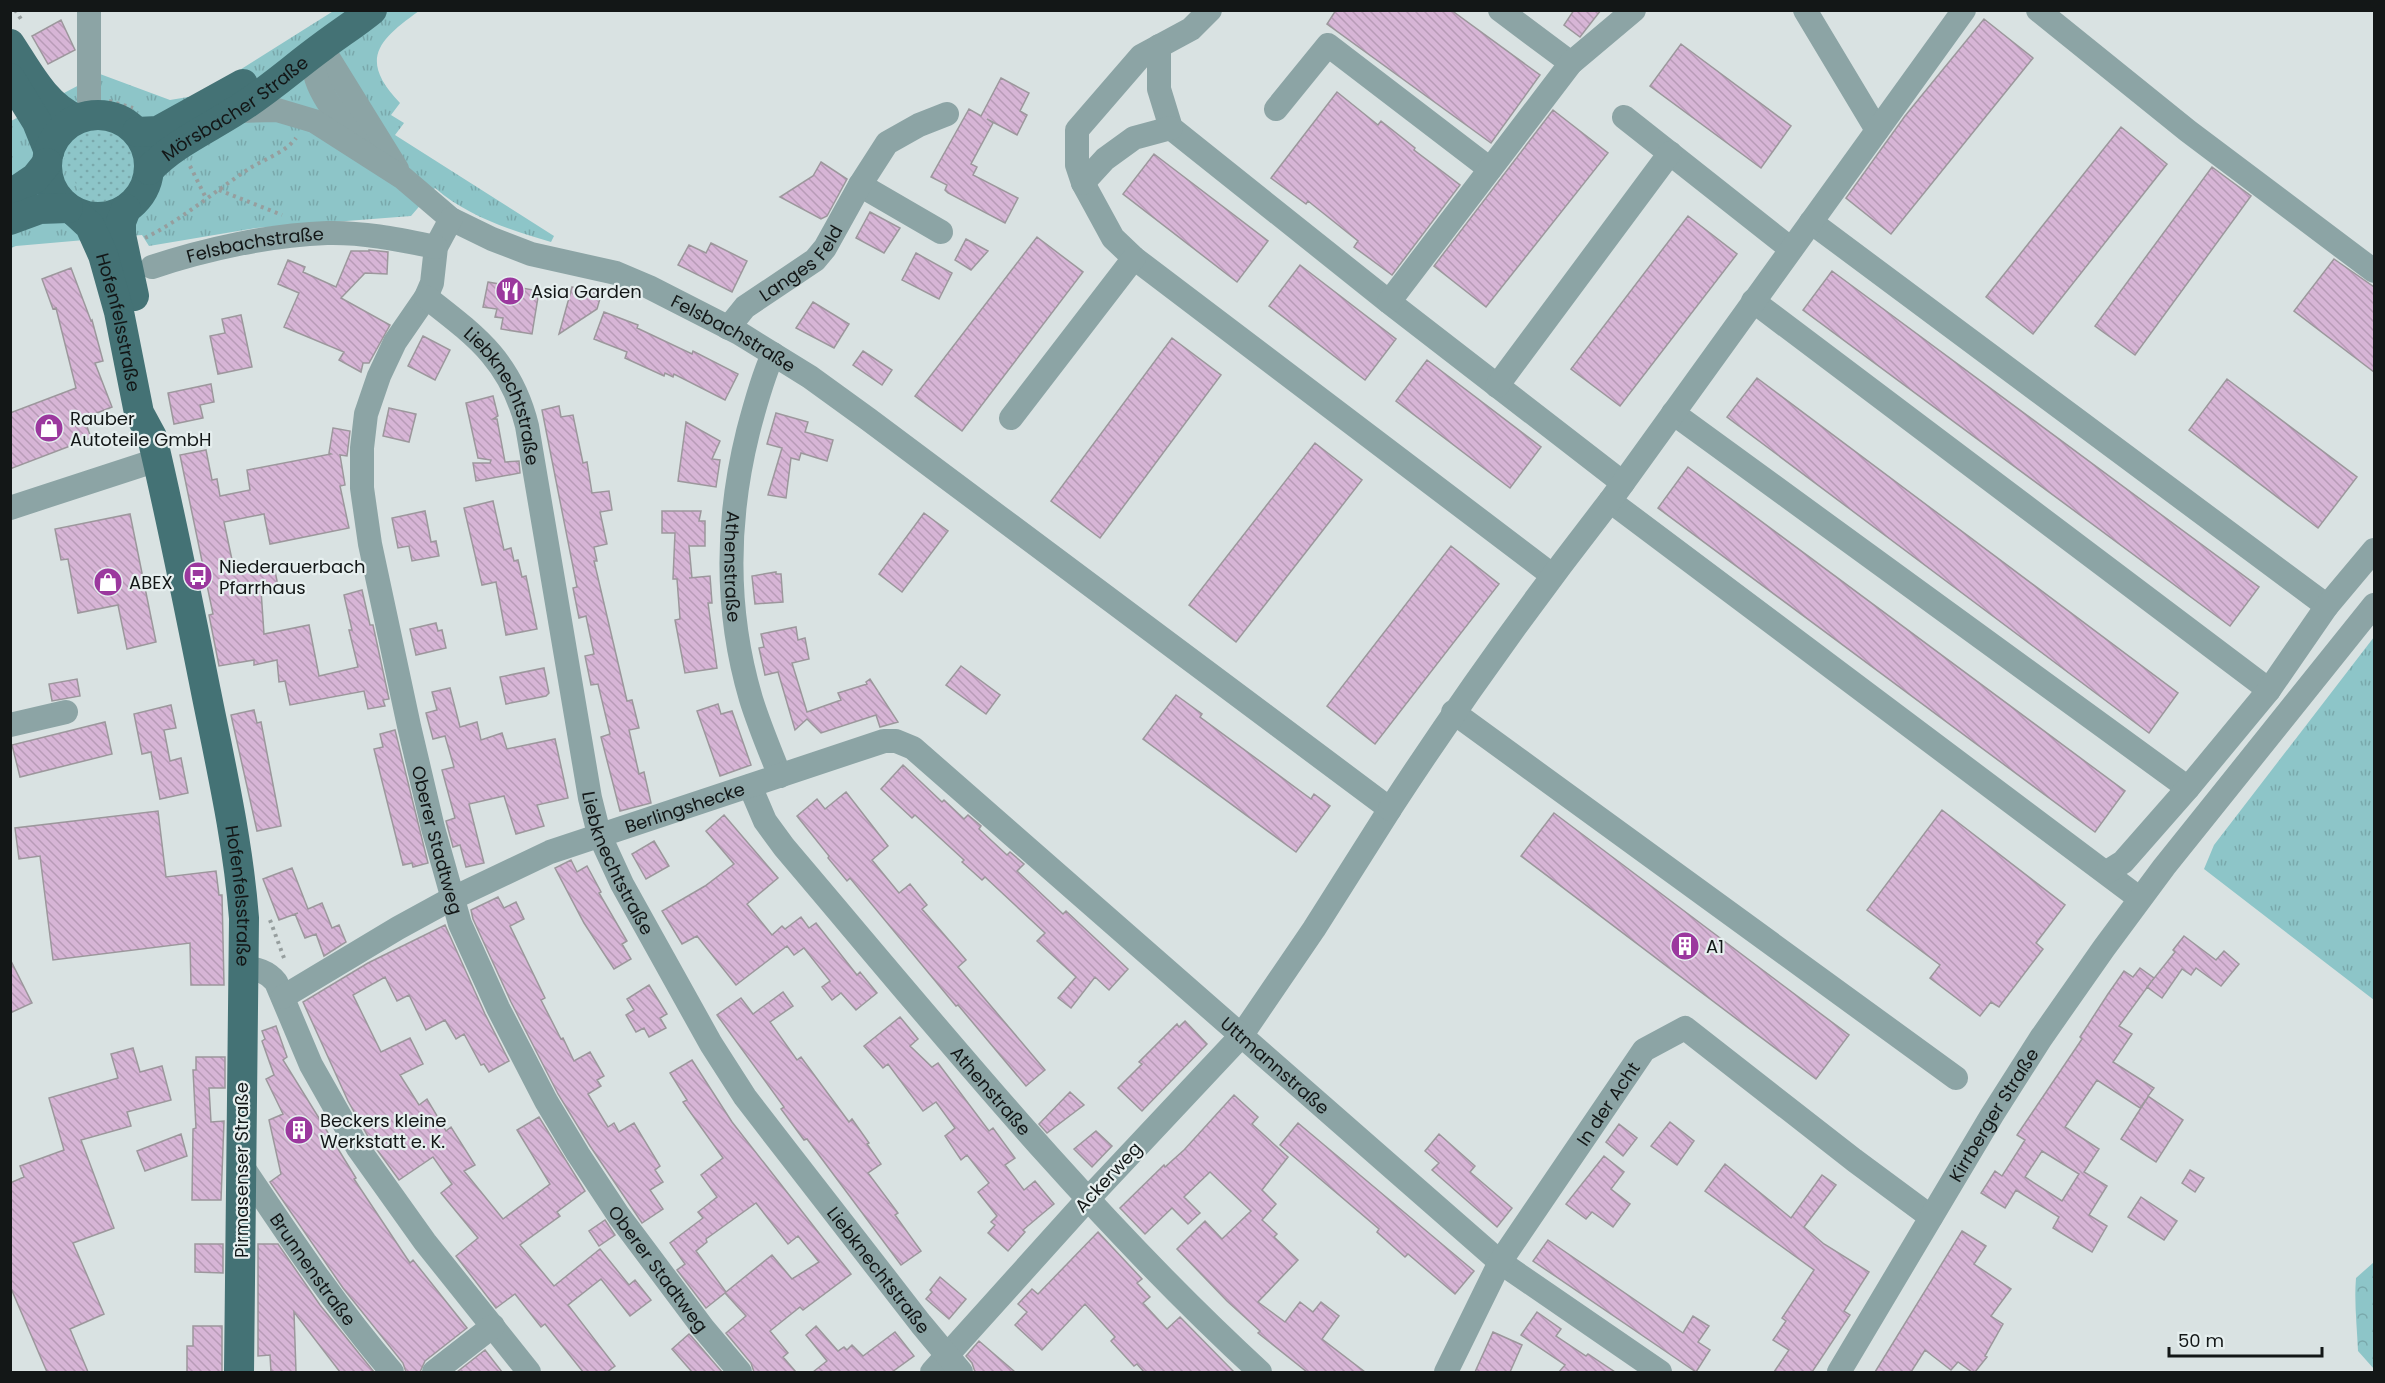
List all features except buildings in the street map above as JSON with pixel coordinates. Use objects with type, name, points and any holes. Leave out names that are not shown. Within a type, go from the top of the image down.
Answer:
[{"type":"main road","name":"Mörsbacher Straße","points":[[149,170],[158,160],[237,111],[279,81],[321,46],[372,10]]},
{"type":"main road","points":[[10,44],[42,92],[57,108],[84,117],[109,117],[119,120],[137,132],[146,150],[149,170],[142,192],[126,208],[105,217],[86,216],[72,211],[40,209],[10,220]]},
{"type":"main road","name":"Mörsbacher Straße","points":[[137,132],[158,131],[271,68],[321,46]]},
{"type":"main road","points":[[10,78],[37,122],[48,157],[50,183],[54,192],[72,211]]},
{"type":"main road","points":[[10,195],[35,178],[60,131],[84,117]]},
{"type":"main road","name":"Hofenfelsstraße","points":[[126,208],[121,222],[124,248],[155,435],[230,813],[242,888],[243,967]]},
{"type":"main road","name":"Hofenfelsstraße","points":[[72,211],[90,226],[103,255],[119,312],[139,413],[155,435]]},
{"type":"main road","name":"Pirmasenser Straße","points":[[238,1372],[243,967]]},
{"type":"street","points":[[84,117],[88,100],[89,10]]},
{"type":"street","points":[[1210,10],[1191,29],[1142,56],[1077,130],[1077,165],[1083,183],[1113,238],[1134,258],[1552,575]]},
{"type":"street","points":[[1500,10],[1571,63]]},
{"type":"street","points":[[1389,302],[1571,63],[1634,10]]},
{"type":"street","points":[[1805,10],[1877,130]]},
{"type":"street","name":"Ackerweg","points":[[947,1367],[1087,1200],[1241,1036],[1453,712],[1552,575],[1616,492],[1964,10]]},
{"type":"street","points":[[2037,10],[2188,130],[2374,271]]},
{"type":"street","points":[[1276,109],[1328,45],[1490,169]]},
{"type":"street","name":"Felsbachstraße","points":[[321,46],[315,60],[316,78],[322,93],[364,153]]},
{"type":"street","name":"Felsbachstraße","points":[[321,46],[403,178]]},
{"type":"street","points":[[1159,46],[1159,89],[1171,128],[1497,386],[1616,492],[2139,898]]},
{"type":"street","name":"Felsbachstraße","points":[[237,111],[278,110],[303,117],[403,178],[451,219],[492,239],[531,254],[616,273],[728,328],[773,354],[810,377],[868,419],[1390,809]]},
{"type":"street","name":"Langes Feld","points":[[728,328],[745,307],[815,260],[825,248],[887,143],[919,125],[947,114]]},
{"type":"street","points":[[1624,117],[1791,249]]},
{"type":"street","points":[[1083,183],[1105,159],[1134,138],[1171,128]]},
{"type":"street","points":[[1497,386],[1670,153]]},
{"type":"street","points":[[860,186],[941,232]]},
{"type":"street","points":[[436,246],[451,219]]},
{"type":"street","points":[[1811,222],[2327,606]]},
{"type":"street","name":"Felsbachstraße","points":[[152,267],[186,256],[237,245],[327,233],[357,234],[436,246]]},
{"type":"street","name":"Oberer Stadtweg","points":[[436,246],[432,283],[426,297],[395,342],[379,376],[366,414],[362,448],[362,488],[370,544],[408,726],[451,899],[498,1008],[546,1101],[578,1154],[654,1264],[740,1372]]},
{"type":"street","points":[[1011,418],[1134,258]]},
{"type":"street","name":"Liebknechtstraße","points":[[426,297],[472,333],[510,378],[521,401],[583,765],[599,834],[622,884],[711,1044],[746,1097],[947,1367]]},
{"type":"street","points":[[1753,302],[2269,690]]},
{"type":"street","name":"Athenstraße","points":[[773,354],[754,407],[736,485],[732,517],[731,562],[735,626],[742,663],[751,699],[780,776]]},
{"type":"street","points":[[1673,413],[2188,788]]},
{"type":"street","points":[[10,508],[155,435]]},
{"type":"street","points":[[2107,872],[2123,862],[2188,788],[2269,690],[2327,606],[2374,549]]},
{"type":"street","name":"Kirrberger Straße","points":[[1839,1372],[2041,1038],[2139,898],[2374,605]]},
{"type":"street","points":[[10,725],[66,711]]},
{"type":"street","points":[[1453,712],[1956,1078]]},
{"type":"street","name":"Berlingshecke","points":[[283,997],[398,928],[508,870],[599,834],[884,741],[904,744]]},
{"type":"street","name":"Uttmannstraße","points":[[904,744],[913,748],[1500,1262],[1660,1372]]},
{"type":"street","name":"Athenstraße","points":[[750,786],[765,821],[784,847],[1087,1200],[1156,1272],[1260,1372]]},
{"type":"street","name":"Hofenfelsstraße","points":[[243,967],[260,969],[276,982],[311,1065],[358,1148],[426,1242],[529,1372]]},
{"type":"street","name":"In der Acht","points":[[1446,1372],[1500,1262],[1644,1050],[1685,1028],[1854,1160],[1932,1217]]},
{"type":"street","name":"Brunnenstraße","points":[[240,1163],[300,1254],[344,1314],[392,1372]]},
{"type":"street","points":[[434,1372],[493,1326]]},
{"type":"path","points":[[124,248],[162,229],[295,141],[303,117]]},
{"type":"path","points":[[180,145],[206,198]]},
{"type":"path","points":[[218,190],[284,216]]},
{"type":"green space","points":[[335,10],[419,11],[393,32],[378,52],[377,63],[380,75],[387,88],[400,103],[391,115],[404,123],[395,135],[554,236],[551,242],[505,227],[475,214],[447,198],[435,188],[411,216],[256,228],[149,246],[142,235],[11,248],[11,121],[100,74],[170,100],[200,95]]},
{"type":"green space","points":[[92,128],[112,132],[126,141],[133,155],[134,170],[130,184],[120,196],[104,202],[84,201],[62,154],[73,137]]},
{"type":"green space","points":[[2374,637],[2374,1000],[2204,869],[2214,845]]},
{"type":"green space","points":[[2374,1262],[2374,1369],[2358,1351],[2355,1296],[2356,1278]]},
{"type":"place","name":"Asia Garden","points":[[510,291]]},
{"type":"place","name":"Rauber Autoteile GmbH","points":[[49,428]]},
{"type":"place","name":"Niederauerbach Pfarrhaus","points":[[198,576]]},
{"type":"place","name":"ABEX","points":[[108,582]]},
{"type":"place","name":"A1","points":[[1685,946]]},
{"type":"place","name":"Beckers kleine Werkstatt e. K.","points":[[299,1130]]}]
